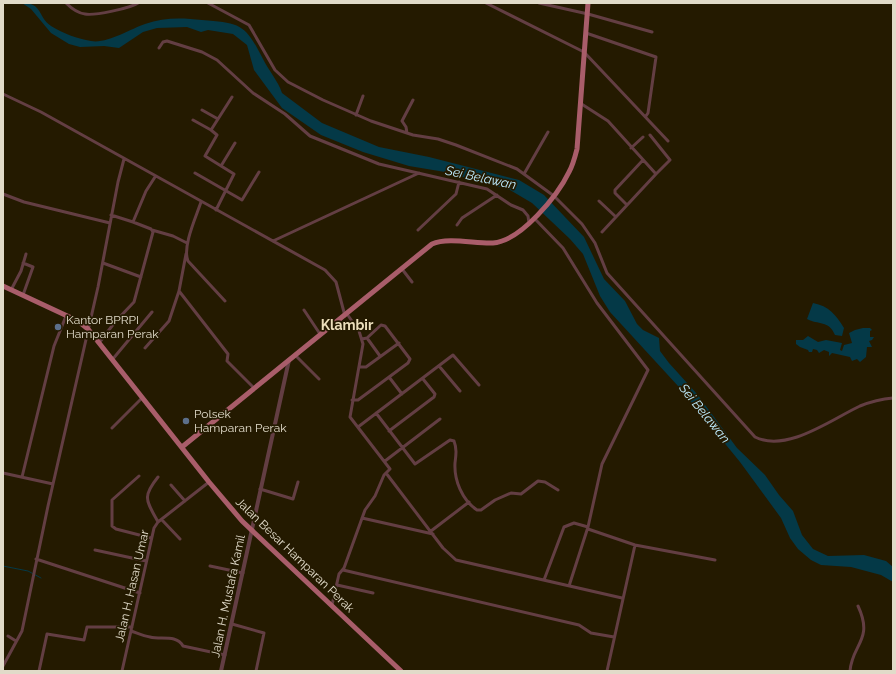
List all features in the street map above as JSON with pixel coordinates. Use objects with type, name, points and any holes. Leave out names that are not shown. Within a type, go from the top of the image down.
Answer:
[{"type":"main road","points":[[182,447],[320,334],[436,243],[496,243],[514,235],[535,217],[553,197],[570,172],[576,154],[588,3]]},
{"type":"main road","points":[[3,286],[66,316],[88,329]]},
{"type":"main road","name":"Jalan Besar Hamparan Perak","points":[[88,329],[208,482],[252,530],[401,671]]},
{"type":"street","points":[[66,3],[77,12],[92,15],[130,7],[138,3]]},
{"type":"street","points":[[208,3],[249,25],[275,70],[284,80],[356,115],[407,133],[456,145],[481,156],[506,164],[524,174],[553,197],[582,224],[595,243],[608,273],[755,437],[772,442],[802,435],[820,428],[864,405],[893,398]]},
{"type":"street","points":[[486,3],[584,52],[668,141]]},
{"type":"street","points":[[539,3],[588,14],[652,32]]},
{"type":"street","points":[[586,32],[656,57],[648,113],[646,116]]},
{"type":"street","points":[[159,48],[163,42],[166,41],[210,56],[226,66],[253,93],[285,114],[307,134],[379,164],[481,187],[497,195],[511,205],[523,210],[528,216],[529,223]]},
{"type":"street","points":[[3,94],[41,112],[155,177],[273,241],[332,276],[337,285],[346,315],[359,330],[362,339],[360,367],[352,400],[350,417],[390,469],[386,473],[362,518],[343,570],[340,574],[332,605]]},
{"type":"street","points":[[356,115],[364,96]]},
{"type":"street","points":[[211,130],[232,97]]},
{"type":"street","points":[[407,133],[406,127],[402,121],[413,100]]},
{"type":"street","points":[[580,103],[608,121],[656,174]]},
{"type":"street","points":[[202,110],[218,119]]},
{"type":"street","points":[[193,120],[218,135],[205,157],[234,174],[216,210]]},
{"type":"street","points":[[524,174],[548,132]]},
{"type":"street","points":[[602,232],[670,160],[650,135]]},
{"type":"street","points":[[631,148],[643,136]]},
{"type":"street","points":[[221,166],[235,143]]},
{"type":"street","points":[[3,666],[22,632],[32,577],[103,263],[111,215],[124,159]]},
{"type":"street","points":[[627,205],[615,193],[614,190],[643,160]]},
{"type":"street","points":[[195,173],[243,200],[259,172]]},
{"type":"street","points":[[273,241],[419,173]]},
{"type":"street","points":[[133,222],[146,191],[155,177]]},
{"type":"street","points":[[418,230],[456,194],[459,182]]},
{"type":"street","points":[[3,194],[24,202],[110,223]]},
{"type":"street","points":[[457,225],[462,218],[497,195]]},
{"type":"street","points":[[599,201],[616,217]]},
{"type":"street","points":[[145,348],[169,321],[179,291],[187,243],[200,202]]},
{"type":"street","points":[[111,215],[173,236],[187,243]]},
{"type":"street","points":[[535,217],[563,248],[597,303],[648,370],[602,464],[588,528],[570,586]]},
{"type":"street","points":[[99,343],[115,322],[134,302],[152,230]]},
{"type":"street","points":[[11,290],[26,254]]},
{"type":"street","points":[[186,254],[188,261],[225,302]]},
{"type":"street","points":[[23,263],[32,267],[23,296]]},
{"type":"street","points":[[103,263],[141,277]]},
{"type":"street","points":[[402,269],[412,282]]},
{"type":"street","points":[[179,291],[228,354],[227,361],[254,388]]},
{"type":"street","points":[[304,310],[320,334]]},
{"type":"street","points":[[112,360],[152,312]]},
{"type":"street","points":[[22,477],[54,346],[66,316]]},
{"type":"street","points":[[352,400],[358,400],[410,359],[399,343],[383,325],[367,338],[362,339]]},
{"type":"street","points":[[367,338],[380,356]]},
{"type":"street","points":[[360,367],[366,367],[399,343]]},
{"type":"street","points":[[295,355],[319,379]]},
{"type":"street","points":[[358,427],[454,355],[479,385]]},
{"type":"street","name":"Jalan H. Mustafa Kamil","points":[[221,671],[289,360]]},
{"type":"street","points":[[440,366],[460,391]]},
{"type":"street","points":[[389,377],[402,394]]},
{"type":"street","points":[[389,431],[434,397],[435,394],[423,379]]},
{"type":"street","points":[[112,428],[142,398]]},
{"type":"street","points":[[376,413],[402,449],[415,464],[452,440],[456,448],[455,471],[457,482],[469,502],[477,510],[481,510],[500,497],[511,493],[521,494],[538,481],[545,482],[558,490]]},
{"type":"street","points":[[385,461],[440,419]]},
{"type":"street","points":[[3,473],[53,484]]},
{"type":"street","points":[[386,473],[443,548],[456,560],[622,598]]},
{"type":"street","points":[[139,476],[112,500],[112,526],[116,529],[151,538]]},
{"type":"street","points":[[158,476],[148,490],[147,496],[158,522]]},
{"type":"street","name":"Jalan H. Hasan Umar","points":[[122,671],[151,538],[158,522],[208,482]]},
{"type":"street","points":[[260,489],[293,499],[298,482]]},
{"type":"street","points":[[171,485],[185,501]]},
{"type":"street","points":[[432,532],[469,502]]},
{"type":"street","points":[[362,518],[432,532]]},
{"type":"street","points":[[162,520],[180,539]]},
{"type":"street","points":[[544,580],[564,527],[574,523],[635,544],[715,560]]},
{"type":"street","points":[[607,671],[635,544]]},
{"type":"street","points":[[95,550],[146,561]]},
{"type":"street","points":[[36,560],[140,592]]},
{"type":"street","points":[[210,566],[243,573]]},
{"type":"street","points":[[343,570],[579,625],[591,633],[614,637]]},
{"type":"street","points":[[337,585],[373,593]]},
{"type":"street","points":[[850,671],[852,661],[864,635],[862,617],[858,606]]},
{"type":"street","points":[[232,624],[264,632],[256,671]]},
{"type":"street","points":[[39,671],[47,634],[84,640],[88,626],[131,629],[153,638],[158,637],[172,639],[179,641],[183,646],[225,655]]},
{"type":"street","points":[[8,636],[16,641]]},
{"type":"water","name":"Sei Belawan","points":[[22,3],[33,5],[37,8],[47,22],[55,29],[91,41],[111,38],[145,24],[166,19],[195,19],[234,24],[246,32],[257,47],[282,93],[322,123],[379,147],[429,157],[519,180],[544,195],[584,237],[604,279],[625,301],[637,324],[643,330],[659,338],[660,351],[669,363],[697,394],[737,448],[765,475],[779,495],[793,511],[802,535],[813,549],[828,556],[864,555],[886,561],[893,567],[893,582],[881,575],[851,567],[821,565],[811,560],[798,549],[790,538],[781,518],[740,462],[678,386],[610,312],[600,296],[583,254],[570,239],[532,203],[510,190],[445,172],[409,166],[363,152],[321,135],[282,108],[254,70],[247,45],[233,34],[208,30],[201,32],[187,27],[157,28],[143,32],[119,48],[104,46],[80,47],[69,44],[51,33],[31,9]]},
{"type":"water","points":[[813,303],[823,306],[835,315],[844,328],[842,336],[835,335],[833,330],[826,325],[807,319]]},
{"type":"water","points":[[863,328],[870,328],[872,330],[870,331],[870,337],[874,337],[869,341],[872,347],[867,347],[866,357],[860,362],[857,359],[852,361],[850,357],[832,353],[829,356],[829,352],[824,350],[819,353],[817,350],[813,349],[812,352],[809,352],[796,344],[796,340],[803,340],[808,336],[818,342],[826,340],[842,343],[840,350],[842,351],[844,345],[852,343],[849,333]]},
{"type":"waterway","points":[[3,566],[28,571],[41,578]]},
{"type":"place","name":"Kantor BPRPI Hamparan Perak","points":[[58,327]]},
{"type":"place","name":"Polsek Hamparan Perak","points":[[186,421]]},
{"type":"district","name":"Klambir","points":[[347,325]]}]
